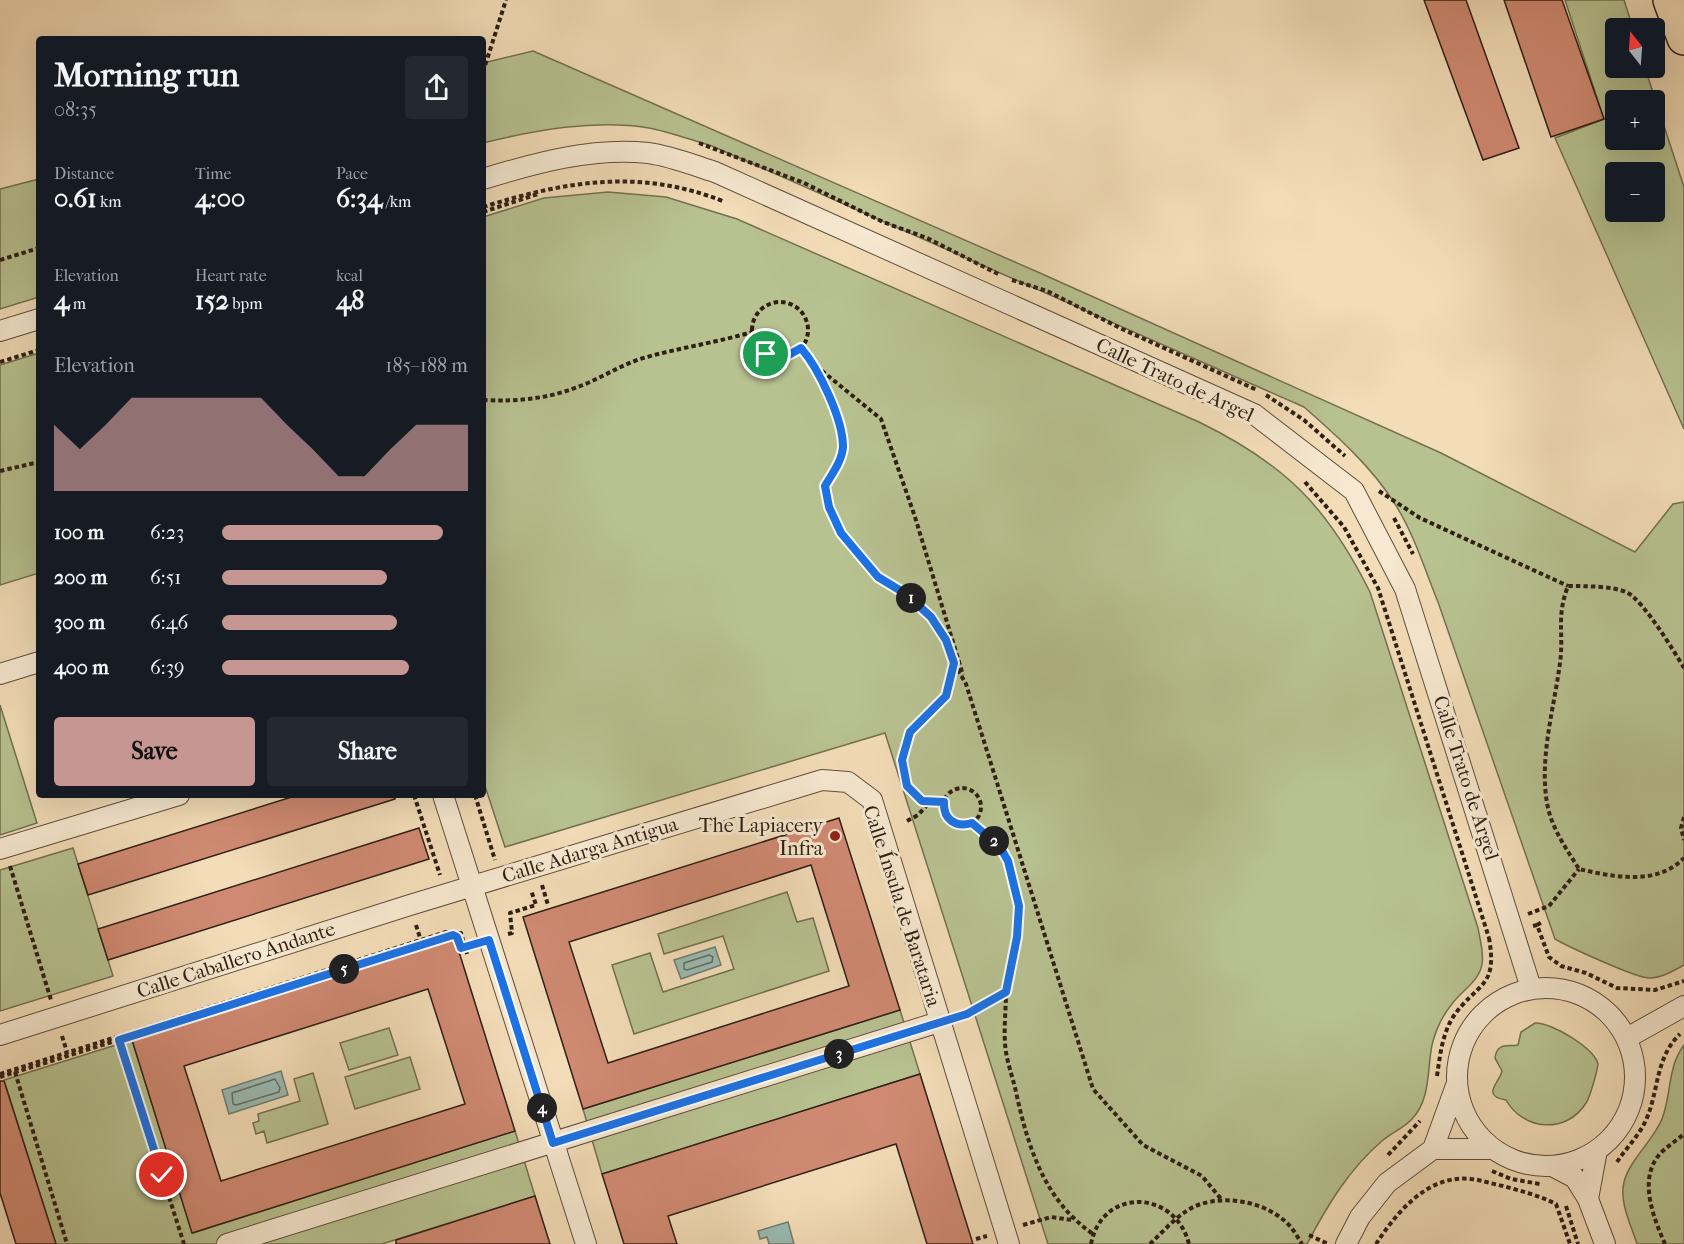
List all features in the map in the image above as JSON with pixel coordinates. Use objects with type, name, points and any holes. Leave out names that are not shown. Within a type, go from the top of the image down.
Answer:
[{"type":"highway","points":[[1670,0],[1684,39]]},
{"type":"street","name":"Calle Trato de Argel","points":[[486,178],[531,164],[593,154],[647,153],[715,172],[1254,414],[1354,491],[1405,589],[1532,988]]},
{"type":"street","points":[[0,331],[36,320]]},
{"type":"street","points":[[0,674],[36,663]]},
{"type":"street","name":"Calle Adarga Antigua","points":[[471,886],[522,861],[822,780],[848,782]]},
{"type":"street","name":"Calle Ínsula de Barataria","points":[[848,782],[872,800],[1009,1244]]},
{"type":"street","points":[[2,849],[169,798]]},
{"type":"street","points":[[444,798],[586,1244]]},
{"type":"street","name":"Calle Caballero Andante","points":[[0,1035],[54,1009],[471,886]]},
{"type":"street","points":[[1532,988],[1560,988],[1587,997],[1610,1014],[1627,1038],[1634,1062],[1635,1087],[1628,1112],[1615,1133],[1597,1150],[1576,1161],[1552,1166],[1531,1165],[1511,1159],[1493,1149],[1468,1120],[1460,1102],[1457,1083],[1458,1057],[1474,1025],[1485,1011],[1506,996],[1532,988]]},
{"type":"street","points":[[1627,1038],[1684,1006]]},
{"type":"street","points":[[227,1244],[939,1022]]},
{"type":"street","points":[[1346,1244],[1360,1217],[1387,1183],[1433,1149],[1457,1083]]},
{"type":"street","points":[[1433,1149],[1493,1149]]},
{"type":"street","points":[[1588,1199],[1597,1150]]},
{"type":"street","points":[[1552,1166],[1575,1178],[1588,1199],[1605,1244]]},
{"type":"path","points":[[486,63],[506,0]]},
{"type":"path","points":[[691,141],[712,146],[804,183],[883,222],[927,238],[1009,279],[1047,291],[1122,329],[1214,369],[1267,395],[1304,420],[1349,459]]},
{"type":"path","points":[[486,209],[565,185],[615,181],[673,185],[732,205]]},
{"type":"path","points":[[486,209],[538,195]]},
{"type":"path","points":[[0,260],[36,249]]},
{"type":"path","points":[[771,303],[789,303],[803,314],[807,322],[806,340],[801,348],[785,357],[766,354],[754,341],[752,332],[753,323],[763,308],[771,303]]},
{"type":"path","points":[[486,400],[519,402],[549,396],[589,383],[640,359],[710,345],[752,332]]},
{"type":"path","points":[[801,348],[815,365],[881,419],[915,517],[1093,1089],[1143,1145],[1202,1176],[1222,1200]]},
{"type":"path","points":[[0,362],[36,351]]},
{"type":"path","points":[[815,365],[833,405],[843,447],[837,465],[825,486],[829,507],[841,533],[878,577],[906,594],[931,617],[946,640],[954,663],[966,684]]},
{"type":"path","points":[[0,471],[36,463]]},
{"type":"path","points":[[1298,475],[1322,499],[1344,527],[1378,588],[1489,938],[1493,958],[1491,971],[1487,980],[1464,1003],[1452,1020],[1440,1048],[1436,1084]]},
{"type":"path","points":[[1381,498],[1374,488],[1420,518],[1568,586],[1594,587],[1629,594],[1665,635],[1684,668]]},
{"type":"path","points":[[1387,508],[1418,563]]},
{"type":"path","points":[[1568,586],[1562,603],[1559,634],[1560,659],[1545,779],[1548,809],[1560,838],[1579,869],[1610,876],[1633,877],[1657,874],[1675,867],[1684,858]]},
{"type":"path","points":[[944,802],[922,801],[907,786],[902,760],[910,732],[946,696],[954,663]]},
{"type":"path","points":[[960,788],[974,792],[979,798],[981,812],[972,823],[957,825],[951,821],[944,809],[944,802],[948,795],[960,788]]},
{"type":"path","points":[[415,798],[441,879],[432,881]]},
{"type":"path","points":[[0,1075],[446,932],[457,937],[461,948],[512,933],[510,913],[536,905],[522,861],[495,860],[476,798]]},
{"type":"path","points":[[907,821],[918,815],[932,800]]},
{"type":"path","points":[[1684,817],[1681,828],[1684,840]]},
{"type":"path","points":[[972,823],[1000,847],[1008,861],[1019,906],[1017,937],[1006,992],[1005,1050],[1023,1128],[1039,1169],[1054,1197],[1072,1220],[1093,1234]]},
{"type":"path","points":[[2,849],[67,1052]]},
{"type":"path","points":[[1489,938],[1532,913],[1549,906],[1579,869]]},
{"type":"path","points":[[1528,904],[1532,913]]},
{"type":"path","points":[[1478,928],[1537,925],[1542,922]]},
{"type":"path","points":[[1537,925],[1550,957],[1561,966],[1586,973],[1617,988],[1655,990],[1684,981]]},
{"type":"path","points":[[0,1075],[453,935]]},
{"type":"path","points":[[465,947],[467,954]]},
{"type":"path","points":[[939,1022],[967,1014],[1006,992]]},
{"type":"path","points":[[54,1009],[63,997]]},
{"type":"path","points":[[41,1004],[54,1009]]},
{"type":"path","points":[[1612,1169],[1645,1122],[1658,1070],[1667,1050],[1684,1030]]},
{"type":"path","points":[[119,1040],[184,1244]]},
{"type":"path","points":[[15,1072],[66,1244]]},
{"type":"path","points":[[1381,1161],[1414,1128],[1426,1112]]},
{"type":"path","points":[[1665,1244],[1654,1216],[1649,1193],[1650,1174],[1658,1156],[1684,1134]]},
{"type":"path","points":[[1482,1169],[1546,1185]]},
{"type":"path","points":[[1376,1244],[1398,1214],[1426,1190],[1447,1181],[1470,1178],[1538,1195],[1556,1204],[1570,1244]]},
{"type":"path","points":[[1150,1244],[1177,1218],[1200,1204],[1222,1200],[1248,1203],[1273,1212],[1289,1225],[1302,1244]]},
{"type":"path","points":[[1091,1244],[1093,1234],[1101,1219],[1114,1208],[1131,1202],[1148,1202],[1164,1208],[1177,1218],[1186,1232],[1189,1244]]},
{"type":"path","points":[[1564,1202],[1578,1244]]},
{"type":"path","points":[[1323,1241],[1328,1233]]},
{"type":"path","points":[[1310,1235],[1328,1244]]},
{"type":"green space","points":[[1565,0],[1624,0],[1630,18],[1605,18],[1605,78],[1648,78],[1652,90],[1605,90],[1605,150],[1665,150],[1665,129],[1684,187],[1684,429],[1555,138],[1604,119]]},
{"type":"green space","points":[[533,51],[1040,273],[1441,453],[1635,552],[1673,504],[1684,502],[1684,965],[1658,977],[1642,977],[1602,962],[1555,939],[1438,602],[1408,527],[1386,490],[1364,464],[1304,407],[712,146],[649,128],[608,125],[565,127],[486,142],[486,62]]},
{"type":"green space","points":[[36,180],[36,298],[0,309],[0,189]]},
{"type":"green space","points":[[608,192],[666,197],[737,219],[1199,422],[1256,454],[1301,490],[1320,511],[1354,562],[1370,592],[1478,928],[1482,960],[1477,976],[1448,1009],[1437,1028],[1432,1045],[1425,1093],[1418,1111],[1409,1122],[1382,1141],[1359,1164],[1331,1202],[1307,1244],[1048,1244],[885,733],[505,847],[486,789],[486,216],[544,198]]},
{"type":"green space","points":[[36,354],[36,574],[0,585],[0,365]]},
{"type":"green space","points":[[0,705],[37,823],[0,835]]},
{"type":"green space","points":[[73,848],[113,976],[0,1011],[0,870]]},
{"type":"green space","points":[[787,892],[797,922],[813,918],[829,971],[634,1034],[612,965],[650,953],[663,992],[734,969],[723,936],[664,954],[658,934]]},
{"type":"green space","points":[[900,1010],[920,1074],[602,1174],[583,1109]]},
{"type":"green space","points":[[1535,1023],[1551,1027],[1571,1037],[1589,1051],[1598,1064],[1586,1103],[1578,1113],[1556,1124],[1534,1123],[1523,1118],[1506,1100],[1498,1098],[1493,1092],[1502,1071],[1495,1058],[1496,1053],[1501,1047],[1518,1045],[1521,1032]]},
{"type":"green space","points":[[389,1028],[398,1055],[349,1070],[340,1043]]},
{"type":"green space","points":[[132,1040],[193,1233],[515,1131],[535,1196],[382,1244],[56,1244],[4,1080]]},
{"type":"green space","points":[[1684,1045],[1684,1244],[1637,1244],[1624,1205],[1624,1182],[1631,1166],[1662,1119],[1672,1072]]},
{"type":"green space","points":[[410,1057],[420,1089],[355,1109],[345,1077]]},
{"type":"green space","points":[[313,1073],[328,1124],[267,1143],[264,1131],[256,1134],[253,1123],[259,1121],[258,1114],[300,1101],[294,1079]]},
{"type":"water","points":[[715,947],[721,965],[681,979],[674,960]]},
{"type":"water","points":[[281,1071],[288,1095],[229,1114],[222,1090]]},
{"type":"water","points":[[788,1222],[794,1244],[769,1244],[767,1237],[760,1239],[758,1231]]},
{"type":"building","points":[[1424,0],[1466,0],[1519,148],[1483,160]]},
{"type":"building","points":[[1504,0],[1562,0],[1604,119],[1551,137]]},
{"type":"building","points":[[288,798],[395,799],[88,895],[78,864]]},
{"type":"building","points":[[839,818],[900,1010],[583,1109],[523,917]],"holes":[[[811,865],[849,986],[608,1063],[569,942]]]},
{"type":"building","points":[[419,828],[429,859],[108,960],[98,929]]},
{"type":"building","points":[[455,939],[515,1131],[192,1233],[132,1040]],"holes":[[[428,989],[465,1104],[221,1181],[184,1066]]]},
{"type":"building","points":[[920,1074],[973,1244],[927,1244],[896,1144],[668,1216],[677,1244],[624,1244],[602,1174]]},
{"type":"building","points":[[0,1081],[4,1081],[56,1244],[16,1244],[0,1193]]},
{"type":"building","points":[[535,1196],[550,1244],[396,1244],[396,1240]]},
{"type":"place","name":"The Lapiacery Infra","points":[[835,836]]},
{"type":"route","points":[[162,1175],[119,1040],[453,935],[457,937],[461,948],[489,940],[553,1143],[967,1014],[1006,992],[1017,937],[1019,906],[1008,861],[1000,847],[972,823],[957,825],[951,821],[946,816],[944,802],[922,801],[907,786],[902,760],[910,732],[932,713],[946,696],[954,663],[946,640],[931,617],[906,594],[878,577],[860,559],[841,533],[829,507],[825,486],[837,465],[843,447],[833,405],[815,365],[801,348],[785,357],[766,354]]}]
